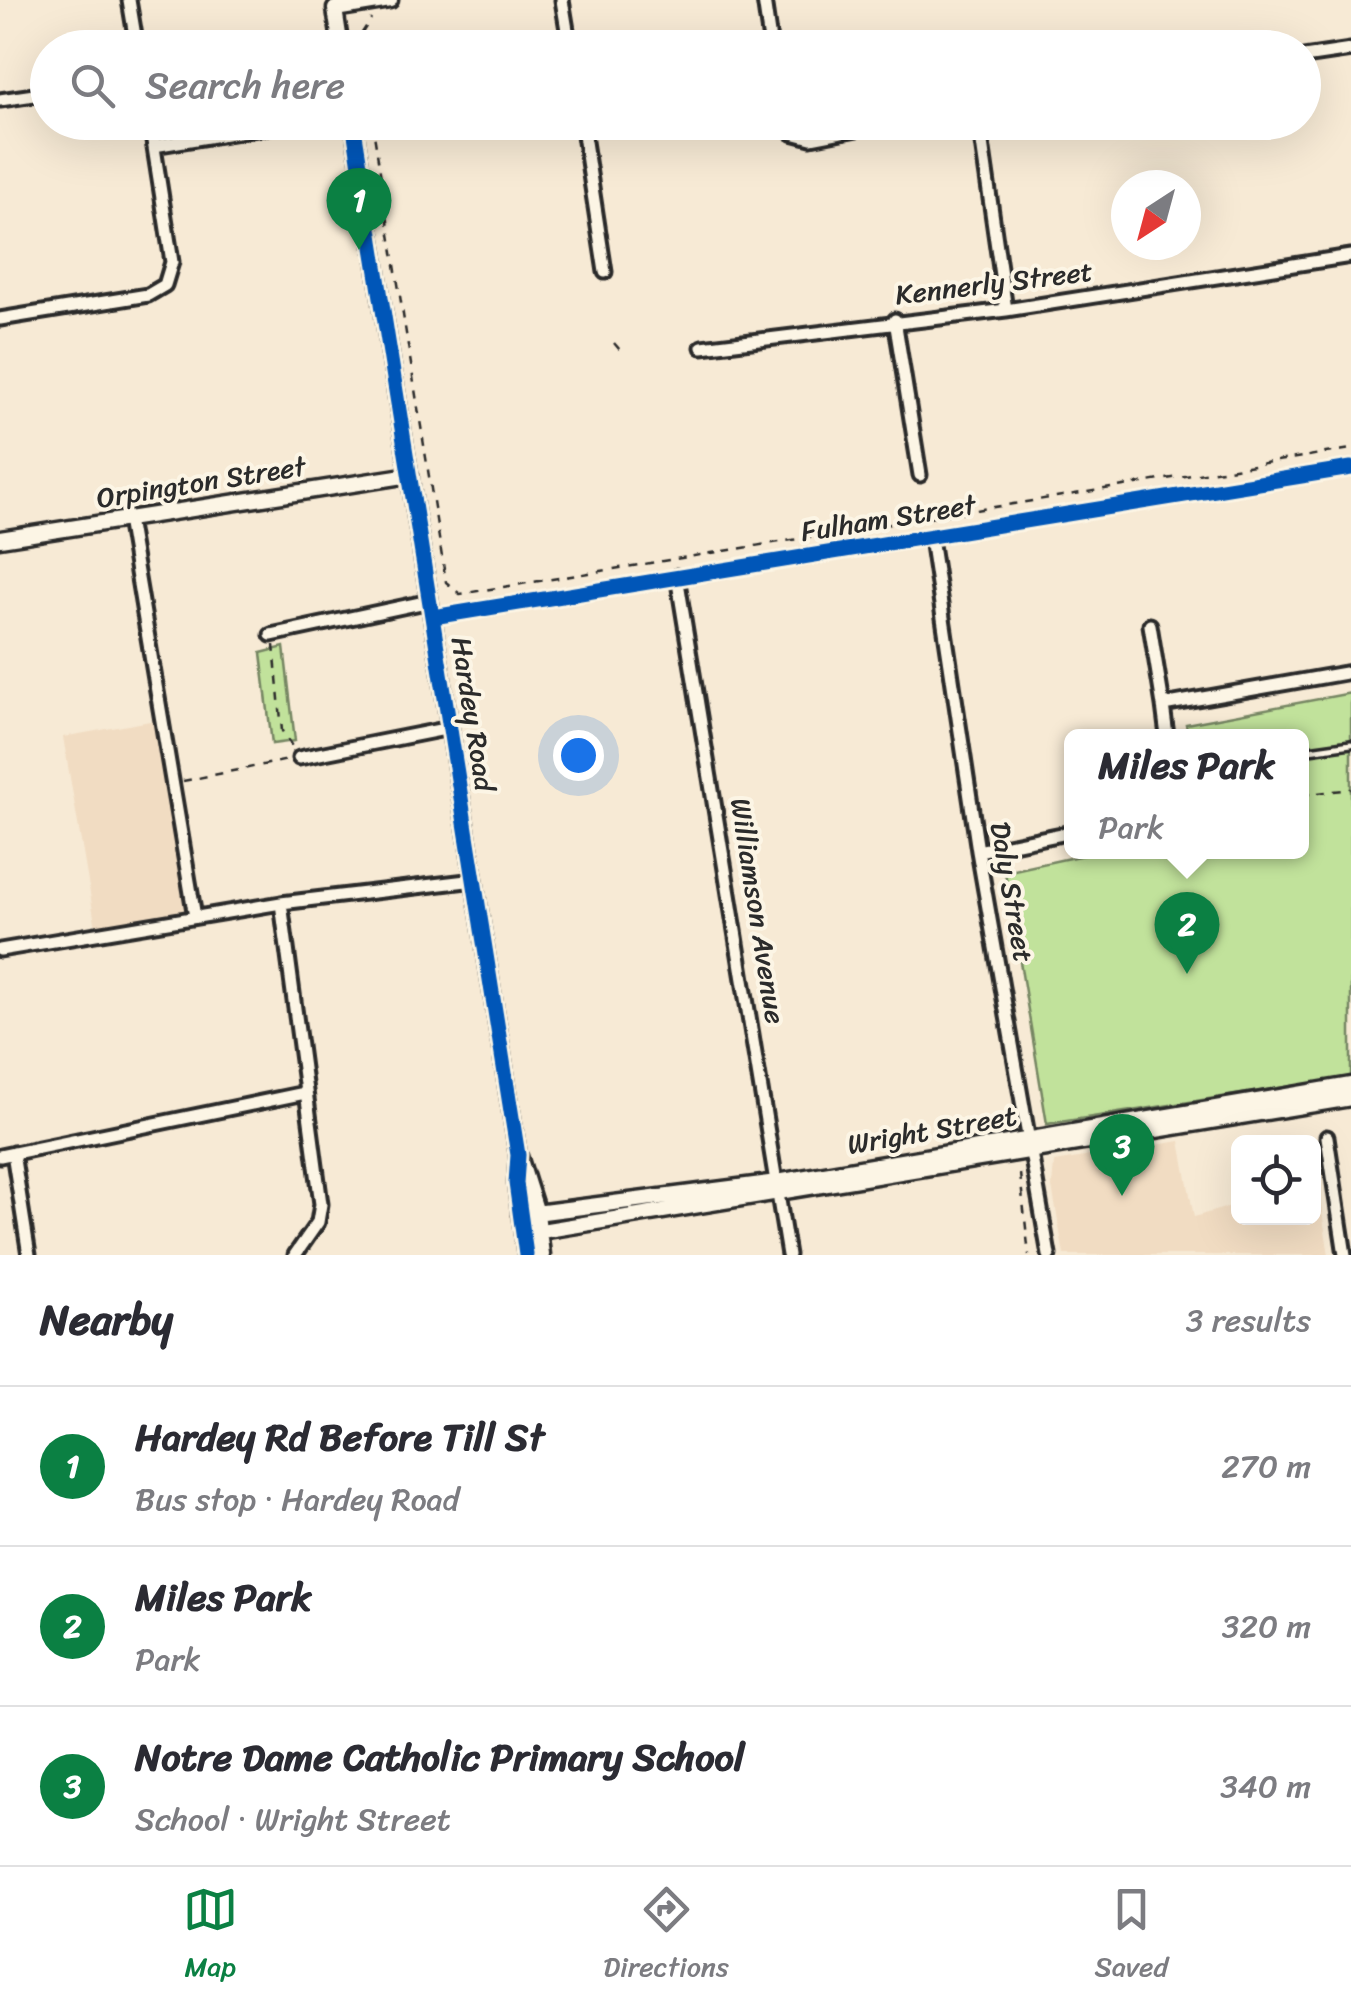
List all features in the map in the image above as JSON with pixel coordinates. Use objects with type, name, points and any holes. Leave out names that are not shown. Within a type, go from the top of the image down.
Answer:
[{"type":"street","points":[[129,0],[134,30]]},
{"type":"street","points":[[338,30],[334,4],[390,0]]},
{"type":"street","points":[[562,0],[567,30]]},
{"type":"street","points":[[764,0],[768,30]]},
{"type":"street","points":[[1321,54],[1351,50]]},
{"type":"street","points":[[0,100],[30,95]]},
{"type":"street","points":[[0,319],[148,295],[165,285],[172,262],[153,140]]},
{"type":"street","points":[[154,146],[190,140]]},
{"type":"street","name":"Hardey Road","points":[[356,140],[518,1155],[526,1255]]},
{"type":"street","points":[[585,140],[606,272]]},
{"type":"street","points":[[982,140],[1006,310]]},
{"type":"street","name":"Kennerly Street","points":[[702,347],[894,320],[1006,310],[1351,256]]},
{"type":"street","points":[[894,320],[920,475]]},
{"type":"street","name":"Fulham Street","points":[[272,635],[931,538],[1351,468]]},
{"type":"street","name":"Orpington Street","points":[[0,539],[410,474]]},
{"type":"street","points":[[128,519],[195,917]]},
{"type":"street","name":"Daly Street","points":[[931,538],[978,851],[1050,1255]]},
{"type":"street","name":"Williamson Avenue","points":[[677,576],[788,1255]]},
{"type":"street","points":[[1150,624],[1166,729]]},
{"type":"street","points":[[1163,705],[1351,672]]},
{"type":"street","points":[[300,758],[450,728]]},
{"type":"street","points":[[978,851],[1064,834]]},
{"type":"street","points":[[0,950],[281,902],[474,880]]},
{"type":"street","points":[[281,902],[321,1204],[318,1222],[295,1255]]},
{"type":"street","name":"Wright Street","points":[[1032,1146],[1351,1085]]},
{"type":"street","points":[[30,1255],[7,1154],[305,1092]]},
{"type":"street","name":"Wright Street","points":[[523,1234],[778,1187],[1351,1098]]},
{"type":"street","points":[[1327,1137],[1345,1255]]},
{"type":"street","name":"Hardey Road","points":[[518,1155],[538,1213],[542,1255]]},
{"type":"street","name":"Wright Street","points":[[520,1215],[778,1187]]},
{"type":"lane","points":[[1309,750],[1351,744]]},
{"type":"path","points":[[364,30],[372,18]]},
{"type":"path","points":[[375,140],[446,582],[460,594],[1351,449]]},
{"type":"path","points":[[614,343],[620,350]]},
{"type":"path","points":[[920,475],[926,498],[948,514],[950,524],[931,538]]},
{"type":"path","points":[[172,784],[300,758],[282,731],[272,635]]},
{"type":"path","points":[[1309,798],[1351,789]]},
{"type":"path","points":[[1020,1174],[1029,1255]]},
{"type":"shaded area","points":[[161,719],[195,917],[97,934],[63,737]]},
{"type":"shaded area","points":[[1180,1141],[1194,1217],[1231,1206],[1231,1225],[1321,1225],[1321,1206],[1329,1255],[1064,1255],[1052,1187],[1054,1162]]},
{"type":"green space","points":[[284,647],[295,741],[272,744],[261,653]]},
{"type":"green space","points":[[1351,693],[1351,1077],[1047,1124],[1005,872],[1065,859],[1309,859],[1309,729],[1187,729],[1186,724]]},
{"type":"cycle path","points":[[356,140],[518,1155],[516,1183],[526,1255]]},
{"type":"cycle path","points":[[433,617],[1351,468]]},
{"type":"place","name":"Hardey Rd Before Till St","points":[[359,250]]},
{"type":"place","name":"Miles Park","points":[[1187,974]]},
{"type":"place","name":"Notre Dame Catholic Primary School","points":[[1122,1196]]}]
